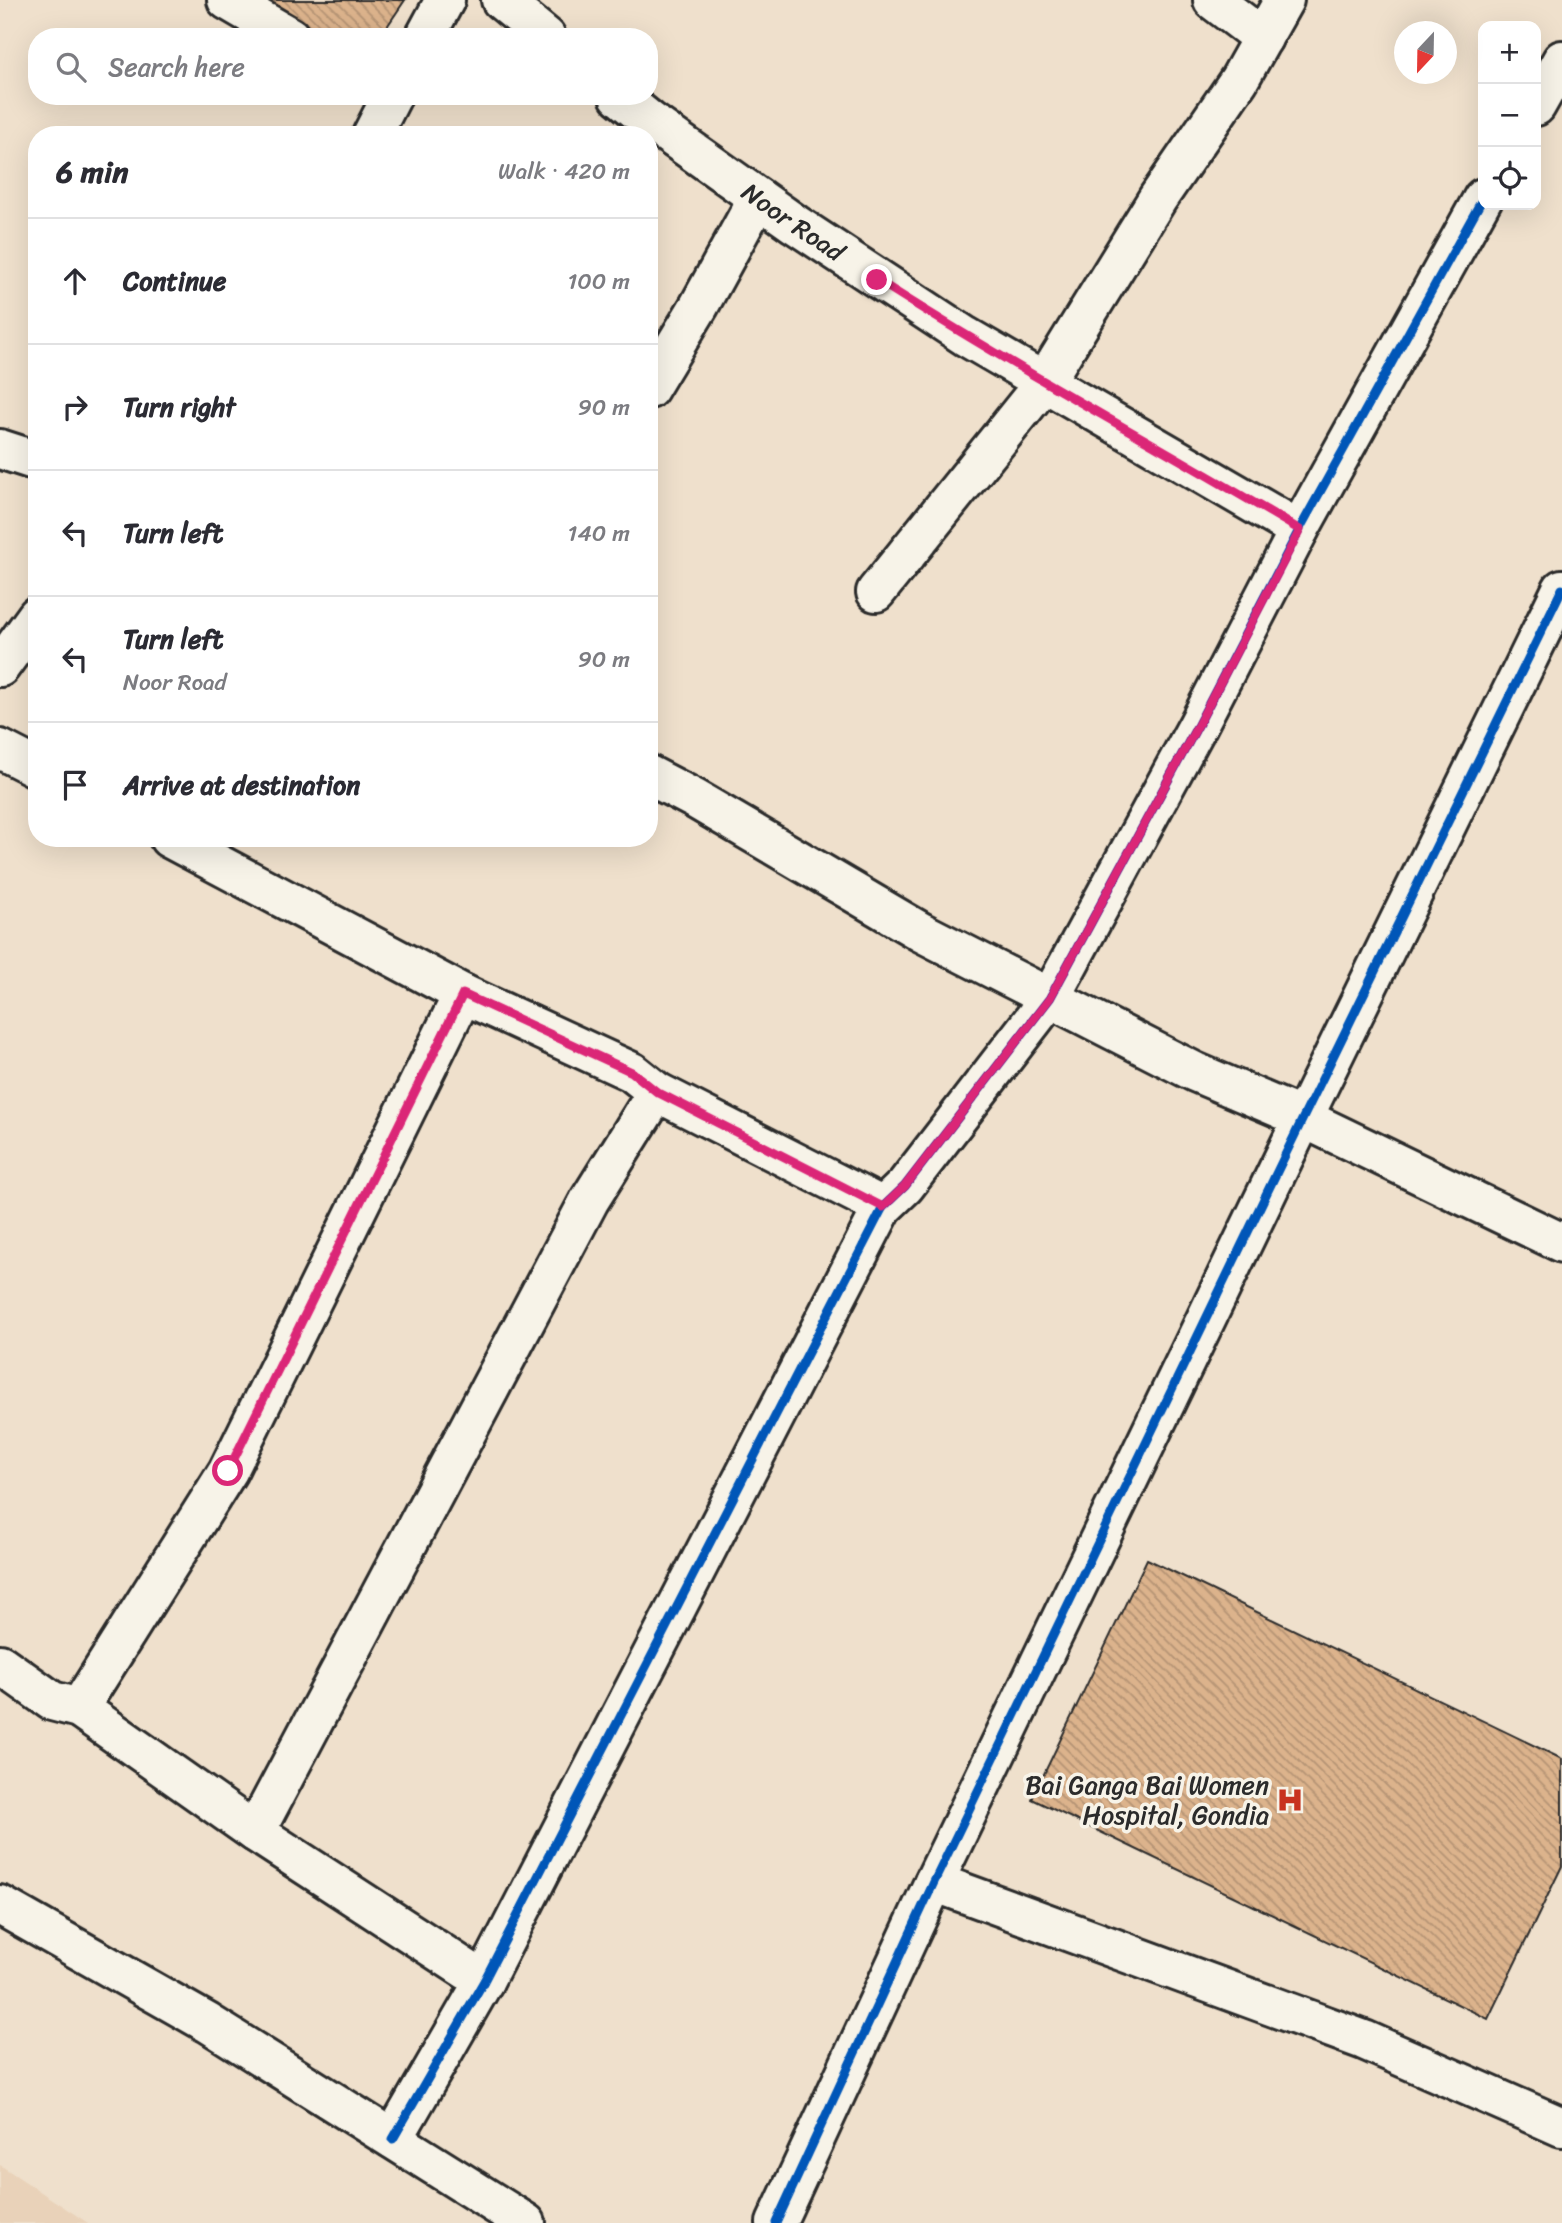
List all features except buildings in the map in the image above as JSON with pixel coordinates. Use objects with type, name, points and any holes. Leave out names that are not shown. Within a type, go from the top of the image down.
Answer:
[{"type":"street","points":[[227,0],[275,28]]},
{"type":"street","points":[[430,28],[445,0]]},
{"type":"street","points":[[501,0],[535,28]]},
{"type":"street","points":[[1213,0],[1263,38]]},
{"type":"street","points":[[876,592],[1044,383],[1158,198],[1239,80],[1284,0]]},
{"type":"street","points":[[1541,97],[1562,60]]},
{"type":"street","points":[[377,126],[387,105]]},
{"type":"street","name":"Noor Road","points":[[631,105],[657,126]]},
{"type":"street","name":"Noor Road","points":[[658,127],[877,280],[1044,383],[1300,530]]},
{"type":"street","points":[[658,374],[758,198]]},
{"type":"street","points":[[393,2139],[484,1981],[883,1207],[905,1186],[1050,998],[1300,530],[1478,207]]},
{"type":"street","points":[[0,449],[28,458]]},
{"type":"street","points":[[776,2223],[934,1882],[1562,589]]},
{"type":"street","points":[[0,667],[28,628]]},
{"type":"street","points":[[0,749],[28,763]]},
{"type":"street","points":[[658,780],[921,932],[1195,1072],[1303,1118],[1562,1243]]},
{"type":"street","points":[[186,847],[463,994],[632,1072],[657,1092],[883,1207]]},
{"type":"street","points":[[79,1708],[228,1471],[463,994]]},
{"type":"street","points":[[255,1832],[589,1201],[657,1092]]},
{"type":"street","points":[[0,1664],[52,1701],[79,1708],[255,1832],[484,1981]]},
{"type":"street","points":[[934,1882],[1364,2040],[1562,2127]]},
{"type":"street","points":[[0,1905],[208,2023],[526,2223]]},
{"type":"shaded area","points":[[0,2165],[88,2223],[0,2223]]},
{"type":"cycle path","points":[[393,2139],[484,1981],[883,1207],[905,1186],[1050,998],[1198,725],[1299,530],[1478,207]]},
{"type":"cycle path","points":[[776,2223],[934,1882],[1562,589]]},
{"type":"place","name":"Bai Ganga Bai Women Hospital, Gondia","points":[[1290,1800]]},
{"type":"route","points":[[228,1471],[463,994],[632,1072],[657,1092],[883,1207],[905,1186],[1050,998],[1300,530],[1044,383],[877,280]]}]
